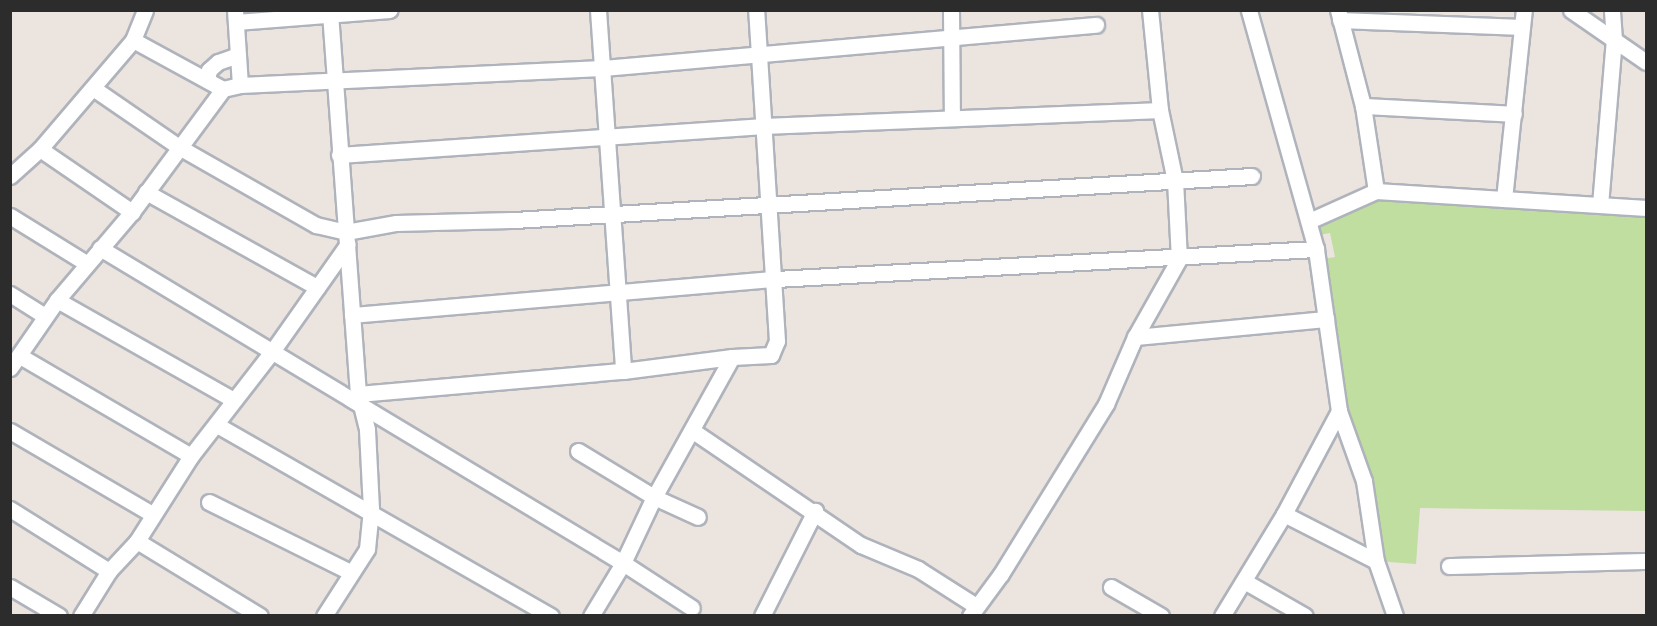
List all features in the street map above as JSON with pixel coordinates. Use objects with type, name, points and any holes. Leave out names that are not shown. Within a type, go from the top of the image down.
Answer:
[{"type":"street","points":[[10,176],[40,149],[133,40],[145,10]]},
{"type":"street","points":[[240,85],[235,16],[390,10]]},
{"type":"street","points":[[598,10],[623,371]]},
{"type":"street","points":[[358,394],[623,371],[732,357],[771,355],[777,341],[776,279],[756,10]]},
{"type":"street","points":[[951,10],[952,118]]},
{"type":"street","points":[[693,431],[815,511],[861,545],[918,569],[973,611],[1001,574],[1106,404],[1136,337],[1179,259],[1176,181],[1160,110],[1150,10]]},
{"type":"street","points":[[1249,10],[1316,249],[1339,411],[1365,481],[1376,561],[1395,615]]},
{"type":"street","points":[[1503,200],[1524,10]]},
{"type":"street","points":[[1571,10],[1647,62]]},
{"type":"street","points":[[1600,205],[1614,40],[1612,10]]},
{"type":"street","points":[[324,615],[367,549],[371,509],[367,429],[358,394],[330,13]]},
{"type":"street","points":[[1377,190],[1363,106],[1339,15],[1522,27]]},
{"type":"street","points":[[191,456],[15,362],[57,300],[86,263],[132,212],[223,89],[240,85],[602,68],[759,52],[1096,25]]},
{"type":"street","points":[[133,40],[223,89]]},
{"type":"street","points":[[207,80],[210,70],[218,62],[238,55]]},
{"type":"street","points":[[93,88],[179,147],[316,225],[347,238],[396,223],[613,214],[1252,176]]},
{"type":"street","points":[[1363,106],[1514,114]]},
{"type":"street","points":[[339,155],[764,126],[1160,110]]},
{"type":"street","points":[[40,149],[132,212]]},
{"type":"street","points":[[1309,221],[1377,190],[1647,208]]},
{"type":"street","points":[[146,192],[317,287]]},
{"type":"street","points":[[10,216],[86,263]]},
{"type":"street","points":[[86,614],[110,571],[137,541],[152,514],[191,456],[217,424],[232,399],[271,353],[317,287],[347,238]]},
{"type":"street","points":[[100,248],[362,409],[623,563],[692,608]]},
{"type":"street","points":[[352,315],[776,279],[1179,259],[1316,249]]},
{"type":"street","points":[[10,294],[45,316]]},
{"type":"street","points":[[57,300],[232,399]]},
{"type":"street","points":[[1136,337],[1326,319]]},
{"type":"street","points":[[591,615],[623,563],[654,497],[693,431],[732,357]]},
{"type":"street","points":[[1222,615],[1284,514],[1339,411]]},
{"type":"street","points":[[217,424],[371,509],[550,615]]},
{"type":"street","points":[[10,431],[152,514]]},
{"type":"street","points":[[578,451],[654,497],[698,517]]},
{"type":"street","points":[[209,502],[350,572]]},
{"type":"street","points":[[10,509],[110,571]]},
{"type":"street","points":[[762,615],[815,511]]},
{"type":"street","points":[[1284,514],[1376,561]]},
{"type":"street","points":[[137,541],[260,615]]},
{"type":"street","points":[[1449,566],[1647,561]]},
{"type":"street","points":[[1244,581],[1305,615]]},
{"type":"street","points":[[10,587],[59,615]]},
{"type":"street","points":[[1111,587],[1161,615]]},
{"type":"green space","points":[[1376,191],[1646,208],[1646,511],[1420,508],[1416,564],[1376,561],[1372,524],[1339,411],[1318,260],[1335,257],[1330,233],[1313,236],[1309,221]]}]
